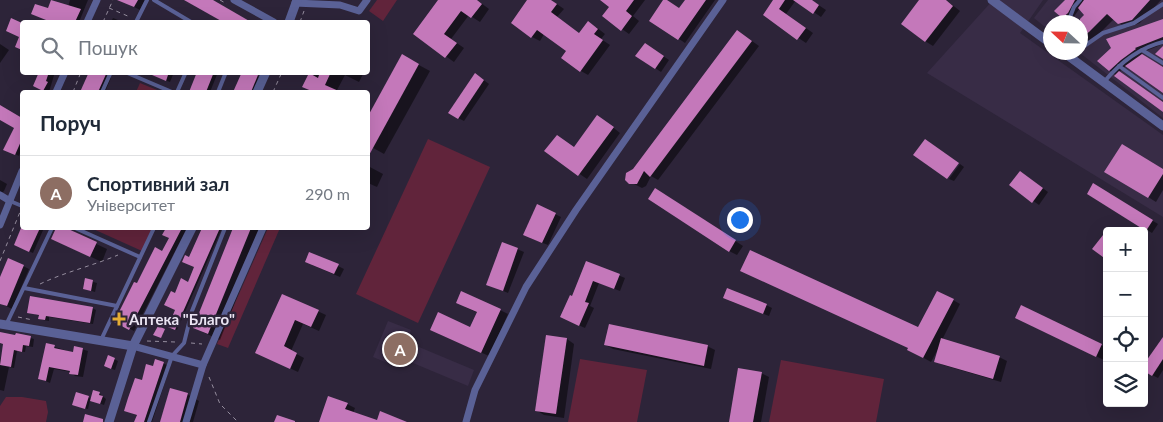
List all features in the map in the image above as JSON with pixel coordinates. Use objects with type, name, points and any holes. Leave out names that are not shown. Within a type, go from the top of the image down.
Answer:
[{"type":"street","points":[[88,20],[97,0]]},
{"type":"street","points":[[234,0],[270,20]]},
{"type":"street","points":[[290,20],[296,2],[335,2],[359,11],[367,0]]},
{"type":"street","points":[[466,422],[475,390],[526,287],[576,210],[723,0]]},
{"type":"street","points":[[992,0],[1043,37]]},
{"type":"street","points":[[1077,60],[1163,126]]},
{"type":"street","points":[[57,90],[64,75]]},
{"type":"street","points":[[258,90],[265,75]]},
{"type":"street","points":[[0,224],[20,176]]},
{"type":"street","points":[[0,195],[10,201]]},
{"type":"street","points":[[109,422],[133,346],[191,230]]},
{"type":"street","points":[[186,422],[203,364],[262,230]]},
{"type":"street","points":[[3,324],[133,346],[203,364]]},
{"type":"lane","points":[[137,20],[147,0]]},
{"type":"lane","points":[[154,0],[188,20]]},
{"type":"lane","points":[[1071,15],[1080,0]]},
{"type":"lane","points":[[1088,43],[1103,33],[1134,23],[1163,4]]},
{"type":"lane","points":[[1104,82],[1119,66],[1142,50],[1163,42]]},
{"type":"lane","points":[[1142,50],[1163,63]]},
{"type":"lane","points":[[1119,66],[1163,98]]},
{"type":"lane","points":[[103,90],[110,75]]},
{"type":"lane","points":[[132,75],[167,90]]},
{"type":"lane","points":[[178,90],[185,75]]},
{"type":"lane","points":[[219,90],[225,75]]},
{"type":"lane","points":[[10,201],[20,205]]},
{"type":"lane","points":[[3,324],[24,288],[51,230]]},
{"type":"lane","points":[[79,230],[140,256]]},
{"type":"lane","points":[[101,340],[153,230]]},
{"type":"lane","points":[[149,422],[172,356],[184,343],[192,311],[225,230]]},
{"type":"lane","points":[[24,288],[117,306]]},
{"type":"path","points":[[104,20],[113,0]]},
{"type":"path","points":[[301,20],[307,3]]},
{"type":"path","points":[[109,8],[134,20]]},
{"type":"path","points":[[74,90],[80,75]]},
{"type":"path","points":[[274,90],[281,75]]},
{"type":"path","points":[[0,261],[20,211]]},
{"type":"path","points":[[31,289],[60,275],[129,251]]},
{"type":"path","points":[[203,364],[220,404],[238,422]]},
{"type":"shaded area","points":[[377,0],[397,0],[383,21],[369,11]]},
{"type":"shaded area","points":[[993,0],[1043,0],[1020,33],[1043,49],[1043,60],[1058,60],[1163,135],[1163,217],[927,73]]},
{"type":"shaded area","points":[[1048,0],[1163,0],[1163,118],[1088,59],[1088,15],[1043,15],[1043,25],[1034,18]]},
{"type":"shaded area","points":[[140,83],[157,90],[137,90]]},
{"type":"shaded area","points":[[428,139],[490,167],[418,323],[356,294]]},
{"type":"shaded area","points":[[95,230],[152,230],[142,251]]},
{"type":"shaded area","points":[[267,230],[279,230],[228,348],[217,344]]},
{"type":"shaded area","points":[[388,321],[411,330],[407,342],[474,370],[468,386],[401,358],[397,367],[373,357]]},
{"type":"shaded area","points":[[580,359],[647,370],[637,422],[568,422]]},
{"type":"shaded area","points":[[781,360],[884,379],[876,422],[769,422]]},
{"type":"shaded area","points":[[6,397],[22,397],[46,401],[48,412],[46,422],[0,422],[0,406]]},
{"type":"building","points":[[51,0],[81,9],[76,20],[46,20],[31,14],[35,4],[48,8]]},
{"type":"building","points":[[117,0],[138,0],[134,7]]},
{"type":"building","points":[[184,0],[213,0],[248,20],[219,20]]},
{"type":"building","points":[[438,0],[477,0],[482,4],[471,18],[461,11],[444,34],[457,43],[445,58],[413,34]]},
{"type":"building","points":[[527,0],[551,0],[557,4],[551,12],[579,33],[588,21],[598,29],[594,34],[603,40],[580,72],[561,58],[566,51],[537,30],[531,38],[511,23]]},
{"type":"building","points":[[600,0],[634,0],[626,11],[632,16],[621,31],[602,16],[609,7]]},
{"type":"building","points":[[663,0],[667,0],[679,8],[685,0],[706,0],[678,40],[649,21]]},
{"type":"building","points":[[773,0],[785,0],[779,9],[806,28],[797,40],[763,15]]},
{"type":"building","points":[[793,0],[812,0],[819,5],[813,14]]},
{"type":"building","points":[[919,0],[946,0],[953,6],[925,42],[901,24]]},
{"type":"building","points":[[1065,0],[1075,0],[1066,15],[1059,15],[1054,11]]},
{"type":"building","points":[[1084,0],[1150,0],[1132,20],[1118,24],[1107,14],[1088,33],[1088,15],[1084,15],[1078,8]]},
{"type":"building","points":[[11,18],[20,22],[20,49],[15,47],[19,37],[6,31]]},
{"type":"building","points":[[1163,19],[1163,37],[1135,48],[1109,71],[1097,61],[1111,48],[1106,39]]},
{"type":"building","points":[[737,30],[752,41],[650,177],[644,171],[637,184],[629,184],[625,180],[626,173],[633,169]]},
{"type":"building","points":[[645,43],[664,56],[655,69],[635,56]]},
{"type":"building","points":[[1163,46],[1163,59],[1155,54]]},
{"type":"building","points":[[402,54],[419,64],[370,153],[370,112]]},
{"type":"building","points":[[1142,54],[1163,67],[1163,93],[1125,66]]},
{"type":"building","points":[[1119,71],[1163,102],[1163,112],[1114,76]]},
{"type":"building","points":[[475,73],[484,80],[458,119],[448,113]]},
{"type":"building","points":[[38,75],[48,75],[46,81],[48,82],[44,90],[33,86]]},
{"type":"building","points":[[88,75],[106,75],[99,90],[81,90]]},
{"type":"building","points":[[152,75],[168,75],[166,81]]},
{"type":"building","points":[[196,75],[213,75],[207,90],[190,90]]},
{"type":"building","points":[[241,75],[258,75],[252,90],[234,90]]},
{"type":"building","points":[[308,75],[318,78],[319,75],[330,75],[325,85],[336,90],[309,90],[302,87]]},
{"type":"building","points":[[0,105],[20,117],[20,144],[15,155],[3,150],[14,128],[0,120]]},
{"type":"building","points":[[597,115],[614,127],[578,176],[544,151],[557,135],[574,147]]},
{"type":"building","points":[[925,139],[959,163],[947,179],[913,155]]},
{"type":"building","points":[[1122,144],[1163,169],[1163,174],[1148,198],[1104,172]]},
{"type":"building","points":[[1020,171],[1043,188],[1032,203],[1009,185]]},
{"type":"building","points":[[1093,183],[1153,220],[1148,228],[1140,227],[1087,194]]},
{"type":"building","points":[[655,188],[736,240],[729,252],[648,199]]},
{"type":"building","points":[[537,204],[556,213],[542,243],[523,235]]},
{"type":"building","points":[[20,230],[39,230],[29,252],[14,245]]},
{"type":"building","points":[[55,230],[70,230],[97,242],[90,257],[51,239]]},
{"type":"building","points":[[165,230],[181,230],[129,330],[114,322],[134,282],[137,283],[155,247],[162,251],[169,238],[162,235]]},
{"type":"building","points":[[201,230],[219,230],[175,330],[168,327],[175,310],[164,305],[171,291],[175,293],[181,278],[188,282],[194,267],[182,262],[185,255],[189,257]]},
{"type":"building","points":[[232,230],[250,230],[208,334],[193,328]]},
{"type":"building","points":[[1103,235],[1103,257],[1092,249]]},
{"type":"building","points":[[502,242],[518,248],[503,291],[486,285]]},
{"type":"building","points":[[750,250],[918,327],[937,291],[954,299],[923,358],[907,350],[908,348],[740,271]]},
{"type":"building","points":[[309,252],[339,264],[334,274],[305,262]]},
{"type":"building","points":[[8,258],[24,265],[7,306],[0,304],[0,277]]},
{"type":"building","points":[[586,261],[620,274],[614,289],[593,281],[585,302],[589,303],[579,326],[560,317],[570,295],[572,296]]},
{"type":"building","points":[[85,278],[93,280],[91,291],[83,289]]},
{"type":"building","points":[[727,288],[767,304],[763,314],[723,298]]},
{"type":"building","points":[[461,291],[501,309],[481,353],[430,330],[438,312],[470,327],[477,312],[456,303]]},
{"type":"building","points":[[282,294],[319,310],[311,327],[295,320],[284,346],[297,353],[290,369],[255,353]]},
{"type":"building","points":[[30,296],[93,307],[90,323],[46,316],[45,320],[38,319],[39,315],[27,313]]},
{"type":"building","points":[[1021,305],[1102,344],[1096,357],[1015,318]]},
{"type":"building","points":[[609,324],[708,345],[704,366],[604,345]]},
{"type":"building","points":[[158,326],[165,329],[161,338],[153,335]]},
{"type":"building","points":[[0,332],[31,336],[29,346],[23,345],[22,352],[14,350],[11,367],[0,365],[3,344],[0,343]]},
{"type":"building","points":[[546,335],[567,338],[556,414],[535,411]]},
{"type":"building","points":[[1163,337],[1163,359],[1152,376],[1148,374],[1148,358]]},
{"type":"building","points":[[941,338],[1000,356],[993,379],[934,362]]},
{"type":"building","points":[[46,343],[55,345],[54,348],[73,352],[74,346],[83,348],[78,375],[69,374],[70,371],[49,367],[46,381],[38,379]]},
{"type":"building","points":[[108,355],[115,358],[111,369],[104,366]]},
{"type":"building","points":[[155,359],[164,362],[144,422],[134,422],[137,415],[124,411],[128,398],[135,378],[142,380],[146,364],[153,366]]},
{"type":"building","points":[[738,368],[762,372],[753,422],[729,422]]},
{"type":"building","points":[[170,388],[188,393],[180,422],[160,422]]},
{"type":"building","points":[[93,390],[100,392],[99,395],[103,396],[100,404],[90,401]]},
{"type":"building","points":[[76,392],[89,396],[85,409],[72,405]]},
{"type":"building","points":[[328,396],[348,403],[345,409],[377,420],[380,411],[407,422],[319,422]]},
{"type":"building","points":[[85,414],[103,419],[103,422],[83,422]]},
{"type":"building","points":[[277,415],[295,421],[295,422],[274,422]]},
{"type":"place","name":"Аптека \"Благо\"","points":[[119,319]]},
{"type":"place","name":"Спортивний зал","points":[[400,349]]}]
